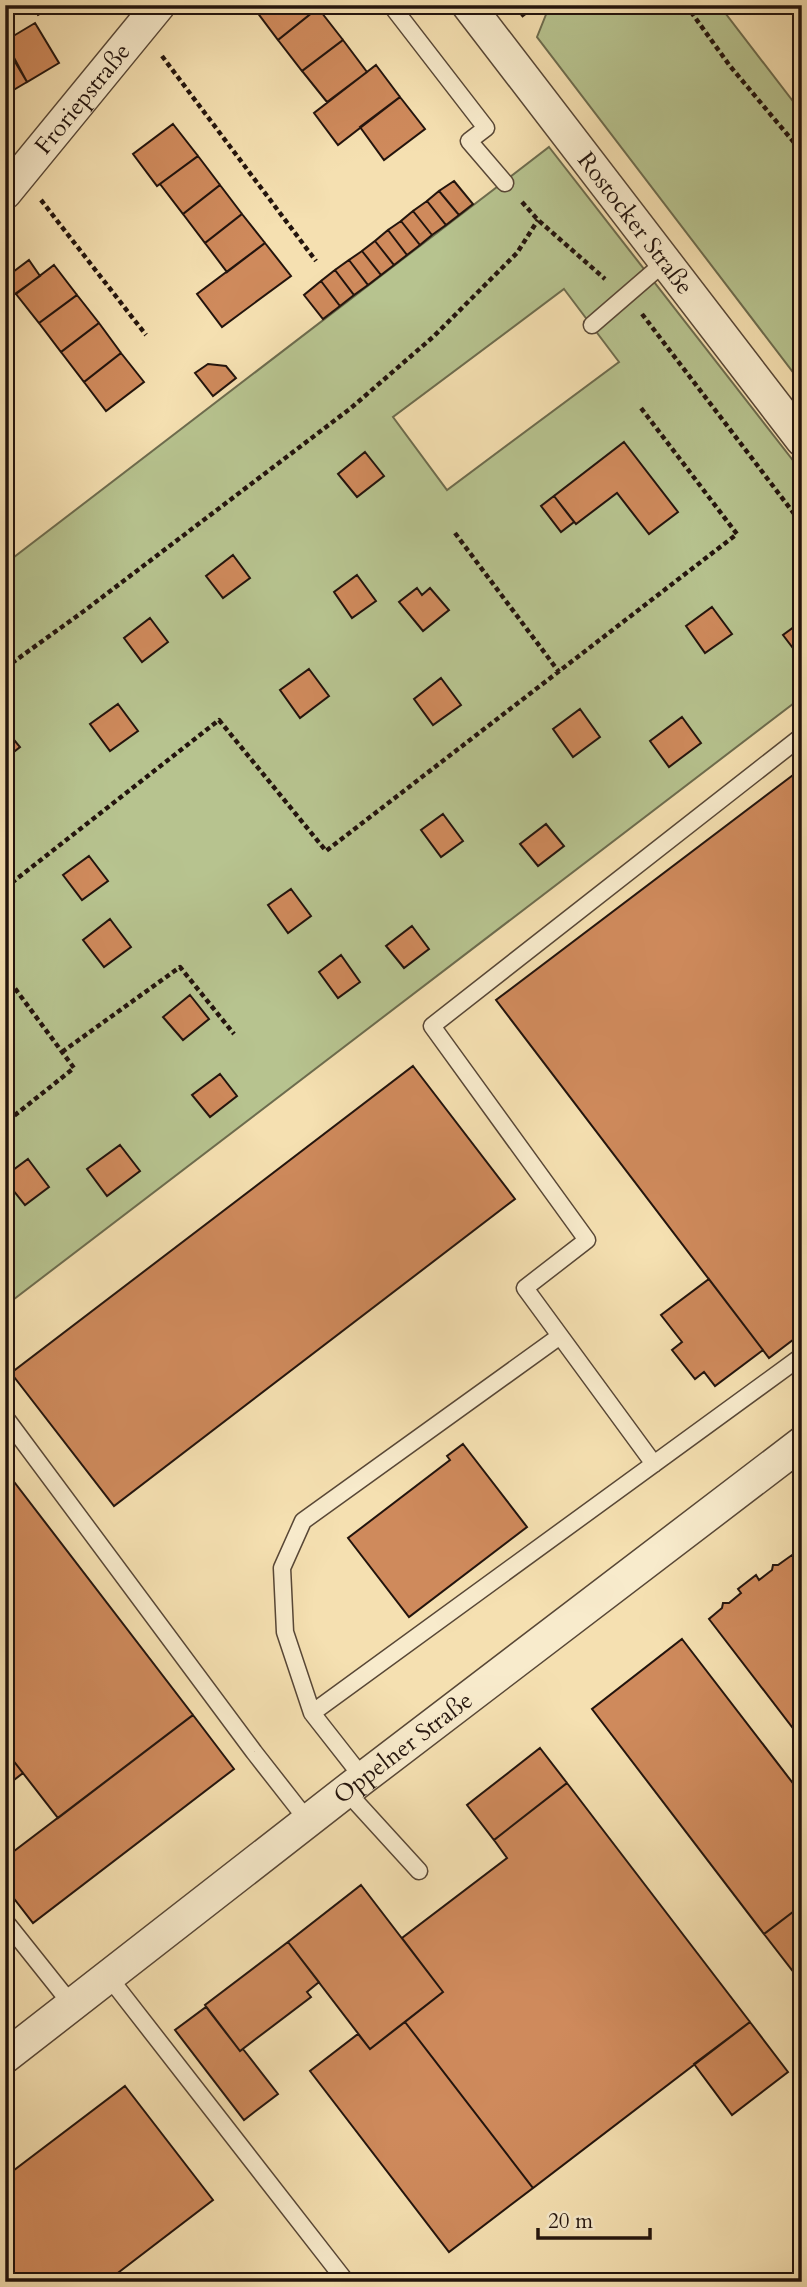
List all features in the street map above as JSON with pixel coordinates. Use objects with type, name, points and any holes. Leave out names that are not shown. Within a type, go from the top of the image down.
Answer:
[{"type":"street","name":"Rostocker Straße","points":[[468,5],[802,440]]},
{"type":"street","name":"Froriepstraße","points":[[13,183],[150,17]]},
{"type":"street","name":"Oppelner Straße","points":[[5,2057],[354,1785],[802,1443]]},
{"type":"lane","points":[[391,5],[486,128],[469,141],[505,183]]},
{"type":"lane","points":[[592,325],[665,262]]},
{"type":"lane","points":[[654,1464],[526,1289],[587,1240],[432,1026],[802,736]]},
{"type":"lane","points":[[419,1871],[354,1785],[312,1713],[285,1632],[282,1568],[303,1521],[560,1336]]},
{"type":"lane","points":[[312,1713],[802,1356]]},
{"type":"lane","points":[[5,1418],[308,1821]]},
{"type":"lane","points":[[5,1921],[72,2005]]},
{"type":"lane","points":[[108,1976],[344,2279]]},
{"type":"path","points":[[686,5],[730,66],[802,152]]},
{"type":"path","points":[[150,17],[316,261]]},
{"type":"path","points":[[13,183],[146,335]]},
{"type":"path","points":[[505,183],[538,220],[641,312],[802,524]]},
{"type":"path","points":[[5,668],[96,603],[351,408],[433,337],[517,253],[538,220]]},
{"type":"path","points":[[5,888],[219,720],[326,851],[737,534],[641,408]]},
{"type":"path","points":[[455,533],[559,672]]},
{"type":"path","points":[[62,1052],[180,967],[234,1034]]},
{"type":"path","points":[[5,975],[74,1068],[5,1123]]},
{"type":"green space","points":[[556,5],[719,5],[802,113],[802,384],[537,37],[547,12]]},
{"type":"green space","points":[[549,147],[802,472],[802,697],[5,1306],[5,564]],"holes":[[[564,289],[619,362],[447,490],[393,417]]]},
{"type":"building","points":[[32,5],[51,5],[52,7],[38,15]]},
{"type":"building","points":[[257,5],[316,5],[318,8],[278,40],[254,8]]},
{"type":"building","points":[[318,8],[343,40],[302,71],[278,40]]},
{"type":"building","points":[[35,23],[59,63],[27,82],[5,41]]},
{"type":"building","points":[[343,40],[367,72],[327,102],[302,71]]},
{"type":"building","points":[[5,45],[27,82],[5,95]]},
{"type":"building","points":[[376,65],[400,97],[338,145],[314,113]]},
{"type":"building","points":[[400,97],[425,129],[384,160],[360,127]]},
{"type":"building","points":[[173,124],[198,156],[157,186],[133,154]]},
{"type":"building","points":[[198,156],[220,185],[183,214],[160,184]]},
{"type":"building","points":[[454,181],[473,204],[459,215],[439,191]]},
{"type":"building","points":[[220,185],[242,214],[205,243],[183,214]]},
{"type":"building","points":[[439,191],[459,215],[446,225],[427,201]]},
{"type":"building","points":[[427,201],[446,225],[432,235],[413,211]]},
{"type":"building","points":[[413,211],[432,235],[420,245],[401,221]]},
{"type":"building","points":[[242,214],[265,243],[227,272],[205,243]]},
{"type":"building","points":[[401,221],[420,245],[407,255],[388,230]]},
{"type":"building","points":[[388,230],[407,255],[394,265],[375,241]]},
{"type":"building","points":[[375,241],[394,265],[381,275],[362,251]]},
{"type":"building","points":[[265,243],[291,276],[222,327],[197,294]]},
{"type":"building","points":[[362,251],[381,275],[368,285],[349,260]]},
{"type":"building","points":[[29,260],[40,276],[5,301],[5,278]]},
{"type":"building","points":[[349,260],[368,285],[354,295],[335,270]]},
{"type":"building","points":[[54,265],[77,295],[39,323],[16,294]]},
{"type":"building","points":[[335,270],[354,295],[340,306],[321,281]]},
{"type":"building","points":[[321,281],[340,306],[323,319],[304,295]]},
{"type":"building","points":[[77,295],[99,323],[61,352],[39,323]]},
{"type":"building","points":[[99,323],[121,353],[84,382],[61,352]]},
{"type":"building","points":[[121,353],[144,382],[106,411],[84,382]]},
{"type":"building","points":[[208,364],[226,366],[236,378],[213,396],[195,373]]},
{"type":"building","points":[[624,442],[678,512],[649,534],[617,493],[576,524],[554,496]]},
{"type":"building","points":[[365,452],[384,476],[357,497],[338,474]]},
{"type":"building","points":[[554,496],[574,522],[561,532],[541,506]]},
{"type":"building","points":[[233,555],[250,578],[223,598],[206,576]]},
{"type":"building","points":[[357,575],[376,601],[352,618],[334,592]]},
{"type":"building","points":[[417,588],[422,595],[430,588],[449,610],[423,631],[399,602]]},
{"type":"building","points":[[712,607],[732,634],[705,653],[686,626]]},
{"type":"building","points":[[150,618],[168,642],[142,662],[124,638]]},
{"type":"building","points":[[802,621],[802,660],[783,635]]},
{"type":"building","points":[[309,669],[329,696],[300,718],[280,690]]},
{"type":"building","points":[[441,678],[461,705],[433,725],[414,699]]},
{"type":"building","points":[[118,704],[138,731],[110,751],[90,724]]},
{"type":"building","points":[[580,709],[600,737],[573,757],[553,729]]},
{"type":"building","points":[[682,717],[701,743],[669,767],[650,741]]},
{"type":"building","points":[[5,729],[20,747],[5,759]]},
{"type":"building","points":[[801,769],[802,1333],[769,1358],[496,1000]]},
{"type":"building","points":[[443,814],[463,841],[441,857],[421,830]]},
{"type":"building","points":[[546,824],[564,846],[538,866],[520,844]]},
{"type":"building","points":[[89,856],[108,881],[82,900],[63,875]]},
{"type":"building","points":[[291,889],[311,916],[288,933],[268,905]]},
{"type":"building","points":[[110,919],[131,947],[104,967],[83,940]]},
{"type":"building","points":[[412,926],[429,949],[404,968],[386,946]]},
{"type":"building","points":[[341,955],[360,982],[338,998],[319,972]]},
{"type":"building","points":[[190,995],[209,1019],[183,1040],[163,1017]]},
{"type":"building","points":[[413,1066],[515,1199],[114,1506],[11,1373]]},
{"type":"building","points":[[220,1074],[237,1096],[210,1117],[192,1095]]},
{"type":"building","points":[[120,1145],[140,1171],[107,1196],[87,1169]]},
{"type":"building","points":[[28,1159],[49,1187],[25,1205],[5,1180],[5,1176]]},
{"type":"building","points":[[709,1279],[763,1350],[715,1386],[704,1372],[695,1379],[672,1350],[682,1342],[661,1315]]},
{"type":"building","points":[[463,1444],[527,1527],[409,1617],[348,1538],[450,1460],[447,1456]]},
{"type":"building","points":[[5,1470],[193,1715],[58,1818],[5,1750]]},
{"type":"building","points":[[792,1555],[802,1568],[802,1740],[709,1619],[722,1608],[723,1603],[729,1603],[741,1593],[738,1589],[756,1575],[759,1580],[772,1570],[773,1565],[778,1565]]},
{"type":"building","points":[[682,1639],[802,1795],[802,1905],[764,1934],[592,1709]]},
{"type":"building","points":[[193,1715],[234,1769],[33,1923],[5,1887],[5,1858]]},
{"type":"building","points":[[540,1748],[567,1783],[494,1840],[467,1805]]},
{"type":"building","points":[[5,1750],[23,1773],[5,1787]]},
{"type":"building","points":[[567,1783],[750,2022],[533,2188],[405,2022],[443,1992],[402,1938],[507,1858],[494,1840]]},
{"type":"building","points":[[361,1885],[443,1992],[370,2049],[288,1942]]},
{"type":"building","points":[[802,1905],[802,1983],[764,1934]]},
{"type":"building","points":[[288,1942],[319,1982],[307,1992],[311,1997],[240,2051],[205,2005]]},
{"type":"building","points":[[206,2007],[278,2094],[244,2120],[175,2030]]},
{"type":"building","points":[[405,2022],[533,2188],[449,2252],[310,2071],[358,2034],[370,2049]]},
{"type":"building","points":[[750,2022],[788,2072],[732,2115],[694,2064]]},
{"type":"building","points":[[125,2086],[213,2200],[106,2282],[5,2282],[5,2177]]}]
